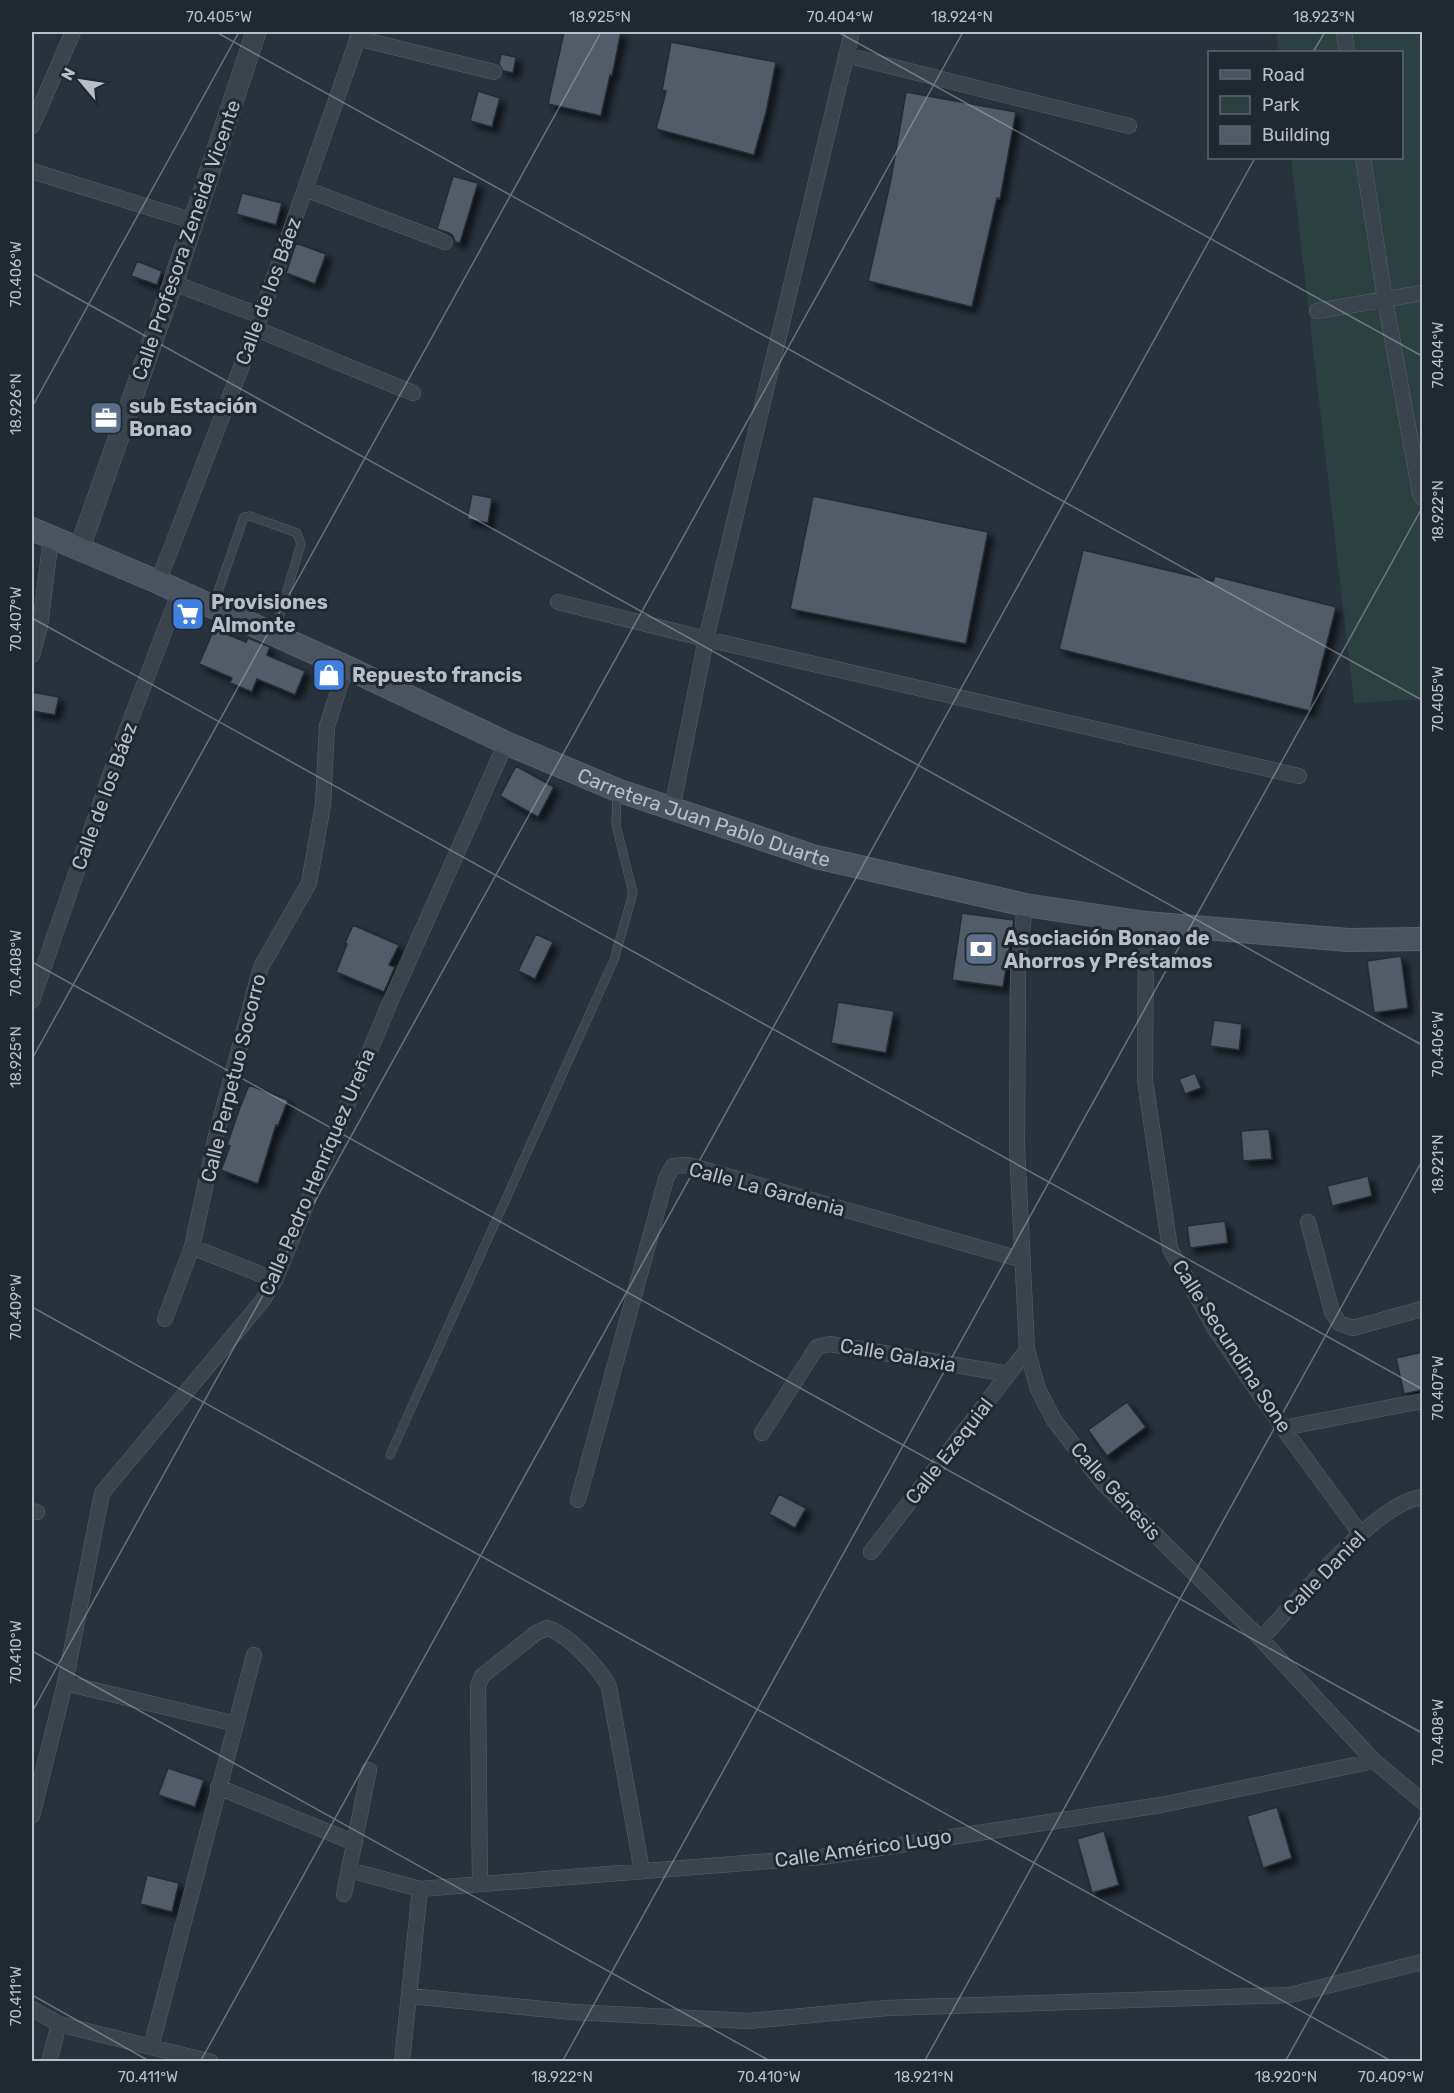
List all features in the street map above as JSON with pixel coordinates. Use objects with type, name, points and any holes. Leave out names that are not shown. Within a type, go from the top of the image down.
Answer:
[{"type":"main road","name":"Carretera Juan Pablo Duarte","points":[[41,533],[158,582],[507,743],[616,790],[816,856],[1025,905],[1146,923],[1348,940],[1422,939]]},
{"type":"street","points":[[32,126],[73,32]]},
{"type":"street","name":"Calle Profesora Zeneida Vicente","points":[[78,550],[173,283],[256,32]]},
{"type":"street","points":[[672,809],[706,639],[852,32]]},
{"type":"street","points":[[1344,32],[1347,51]]},
{"type":"street","points":[[359,35],[494,72]]},
{"type":"street","name":"Calle de los Báez","points":[[158,582],[258,323],[359,35]]},
{"type":"street","points":[[846,55],[1129,126]]},
{"type":"street","points":[[1363,159],[1385,299],[1422,498]]},
{"type":"street","points":[[32,171],[193,221]]},
{"type":"street","points":[[305,189],[445,242]]},
{"type":"street","points":[[173,283],[413,393]]},
{"type":"street","points":[[1317,311],[1422,292]]},
{"type":"street","points":[[32,655],[40,627],[41,533]]},
{"type":"street","name":"Calle de los Báez","points":[[32,1001],[115,761],[179,593]]},
{"type":"street","points":[[558,602],[706,639],[1299,776]]},
{"type":"street","name":"Calle Perpetuo Socorro","points":[[165,1319],[192,1247],[216,1136],[261,967],[309,883],[323,806],[327,726],[345,667]]},
{"type":"street","name":"Calle Pedro Henríquez Ureña","points":[[32,1816],[65,1683],[102,1493],[263,1300],[275,1280],[388,1008],[507,743]]},
{"type":"street","name":"Calle Génesis","points":[[1025,905],[1018,972],[1017,1134],[1028,1350],[1038,1389],[1054,1420],[1102,1482],[1261,1639],[1374,1761],[1422,1801]]},
{"type":"street","name":"Calle Secundina Sone","points":[[1146,923],[1145,1080],[1170,1249],[1217,1332],[1283,1428],[1360,1533]]},
{"type":"street","name":"Calle La Gardenia","points":[[578,1500],[666,1179],[673,1166],[688,1165],[1023,1260]]},
{"type":"street","points":[[1308,1222],[1332,1312],[1339,1323],[1353,1328],[1422,1309]]},
{"type":"street","points":[[192,1247],[275,1280]]},
{"type":"street","name":"Calle Galaxia","points":[[762,1433],[817,1347],[824,1344],[1009,1374]]},
{"type":"street","name":"Calle Ezequial","points":[[872,1552],[1028,1350]]},
{"type":"street","points":[[1283,1428],[1422,1401]]},
{"type":"street","name":"Calle Daniel","points":[[1261,1639],[1360,1533],[1419,1501]]},
{"type":"street","points":[[480,1884],[478,1686],[482,1676],[536,1633],[547,1628],[559,1632],[603,1675],[609,1687],[642,1871]]},
{"type":"street","points":[[151,2047],[254,1655]]},
{"type":"street","points":[[65,1683],[236,1724]]},
{"type":"street","name":"Calle Américo Lugo","points":[[349,1870],[420,1889],[821,1857],[1161,1805],[1374,1761]]},
{"type":"street","points":[[344,1894],[369,1770]]},
{"type":"street","points":[[218,1787],[355,1843]]},
{"type":"street","points":[[402,2061],[420,1889]]},
{"type":"street","points":[[410,1996],[573,2012],[749,2021],[887,2008],[1290,1995],[1422,1962]]},
{"type":"street","points":[[32,2009],[59,2024],[211,2061]]},
{"type":"street","points":[[49,2061],[59,2024]]},
{"type":"lane","points":[[213,607],[244,517],[250,516],[297,533],[301,544],[274,635]]},
{"type":"lane","points":[[390,1455],[614,960],[633,893],[616,825],[616,790]]},
{"type":"green space","points":[[1276,32],[1422,32],[1422,699],[1354,703],[1291,159],[1403,159],[1403,51],[1279,51]]},
{"type":"building","points":[[564,32],[621,32],[601,116],[548,104]]},
{"type":"building","points":[[671,42],[776,62],[766,113],[754,155],[656,129],[666,91],[662,90]]},
{"type":"building","points":[[501,54],[516,57],[513,73],[503,71],[499,64]]},
{"type":"building","points":[[478,91],[500,98],[492,127],[470,121]]},
{"type":"building","points":[[906,92],[1016,112],[1000,199],[997,198],[972,307],[868,281],[891,179]]},
{"type":"building","points":[[453,176],[478,183],[460,243],[455,242],[449,233],[437,229]]},
{"type":"building","points":[[242,193],[282,203],[276,225],[236,214]]},
{"type":"building","points":[[296,243],[326,254],[315,284],[286,273]]},
{"type":"building","points":[[137,261],[162,271],[157,285],[131,276]]},
{"type":"building","points":[[472,494],[492,498],[488,523],[467,519]]},
{"type":"building","points":[[813,496],[988,532],[966,644],[790,609]]},
{"type":"building","points":[[1083,550],[1213,581],[1215,576],[1336,607],[1310,711],[1059,649]]},
{"type":"building","points":[[214,629],[246,642],[248,638],[270,647],[267,655],[305,671],[295,695],[257,679],[252,692],[230,683],[232,678],[199,664]]},
{"type":"building","points":[[32,692],[59,697],[55,715],[32,711]]},
{"type":"building","points":[[516,766],[554,787],[538,817],[500,796]]},
{"type":"building","points":[[962,913],[1014,920],[1003,987],[952,980]]},
{"type":"building","points":[[353,925],[399,945],[389,965],[395,967],[384,992],[336,972]]},
{"type":"building","points":[[536,934],[553,942],[535,979],[518,971]]},
{"type":"building","points":[[1401,956],[1408,1008],[1374,1013],[1367,961]]},
{"type":"building","points":[[838,1002],[894,1011],[886,1053],[831,1043]]},
{"type":"building","points":[[1214,1020],[1242,1024],[1239,1050],[1210,1046]]},
{"type":"building","points":[[1195,1073],[1201,1088],[1185,1094],[1179,1079]]},
{"type":"building","points":[[249,1085],[288,1100],[278,1126],[276,1125],[258,1184],[221,1170],[230,1146],[227,1145]]},
{"type":"building","points":[[1269,1129],[1272,1159],[1243,1161],[1241,1131]]},
{"type":"building","points":[[1368,1176],[1372,1196],[1332,1206],[1327,1186]]},
{"type":"building","points":[[1225,1221],[1228,1243],[1190,1248],[1187,1226]]},
{"type":"building","points":[[1422,1352],[1422,1390],[1404,1394],[1396,1358]]},
{"type":"building","points":[[1127,1402],[1146,1427],[1107,1456],[1088,1430]]},
{"type":"building","points":[[779,1494],[806,1508],[795,1528],[769,1514]]},
{"type":"building","points":[[168,1768],[204,1780],[195,1807],[158,1795]]},
{"type":"building","points":[[1277,1807],[1292,1858],[1263,1868],[1247,1816]]},
{"type":"building","points":[[1104,1831],[1119,1885],[1092,1893],[1077,1839]]},
{"type":"building","points":[[147,1875],[179,1883],[172,1912],[140,1904]]},
{"type":"place","name":"sub Estación Bonao","points":[[106,418]]},
{"type":"place","name":"Provisiones Almonte","points":[[188,614]]},
{"type":"place","name":"Repuesto francis","points":[[329,675]]},
{"type":"place","name":"Asociación Bonao de Ahorros y Préstamos","points":[[981,949]]}]
